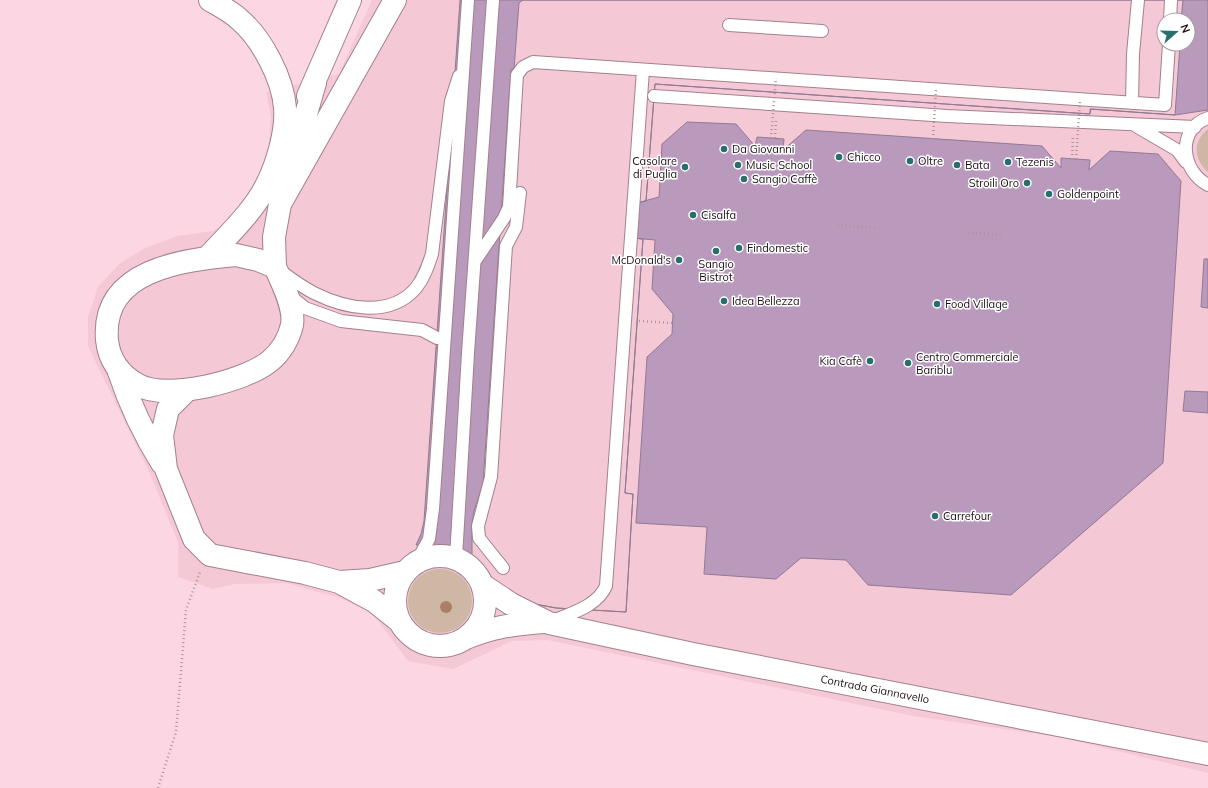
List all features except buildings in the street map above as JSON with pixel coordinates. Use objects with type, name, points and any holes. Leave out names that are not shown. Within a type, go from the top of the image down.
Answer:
[{"type":"street","points":[[210,0],[240,20],[264,50],[280,84],[286,108],[282,144]]},
{"type":"street","points":[[208,257],[250,209],[267,185],[282,144],[315,83],[350,0]]},
{"type":"street","points":[[280,204],[395,0]]},
{"type":"street","points":[[119,372],[139,386],[158,391],[186,391],[246,374],[270,361],[285,344],[292,324],[288,294],[275,267],[274,236],[280,204],[315,83]]},
{"type":"street","points":[[275,267],[258,260],[236,255],[208,257],[152,270],[129,283],[113,302],[106,326],[108,350],[119,372],[144,434],[166,469],[194,539],[210,554],[305,573],[339,582],[374,601],[400,621]]},
{"type":"street","points":[[166,469],[162,436],[163,423],[168,409],[186,391]]},
{"type":"street","points":[[339,582],[370,580],[411,566],[436,555],[456,558],[473,568],[484,586],[510,604],[546,622]]},
{"type":"street","points":[[411,566],[396,587],[395,604],[400,621],[407,632],[417,640],[428,645],[441,646],[454,644],[488,629],[502,626],[546,622]]},
{"type":"street","points":[[465,639],[479,625],[486,606],[484,586]]},
{"type":"street","name":"Contrada Giannavello","points":[[546,622],[693,654],[1208,754]]},
{"type":"lane","points":[[411,566],[429,539],[434,509],[468,0]]},
{"type":"lane","points":[[456,558],[468,353],[492,0]]},
{"type":"lane","points":[[1132,103],[1133,54],[1138,0]]},
{"type":"lane","points":[[1171,12],[1172,0]]},
{"type":"lane","points":[[729,25],[822,31]]},
{"type":"lane","points":[[475,261],[504,218],[509,207],[517,75],[524,67],[533,62],[1165,105],[1168,52]]},
{"type":"lane","points":[[275,267],[313,293],[347,306],[380,308],[394,304],[416,288],[424,275],[432,254],[451,100],[464,61]]},
{"type":"lane","points":[[546,622],[592,603],[603,592],[606,586],[643,70]]},
{"type":"lane","points":[[654,96],[947,116],[1195,127]]},
{"type":"lane","points":[[1188,166],[1186,146],[1189,136],[1195,127],[1208,118]]},
{"type":"lane","points":[[1134,125],[1177,150],[1194,175],[1208,185]]},
{"type":"lane","points":[[503,568],[479,538],[478,526],[491,477],[506,246],[516,227],[520,193]]},
{"type":"lane","points":[[288,294],[305,308],[341,321],[422,330],[437,338]]},
{"type":"path","points":[[771,138],[776,78]]},
{"type":"path","points":[[933,139],[936,89]]},
{"type":"path","points":[[1076,159],[1080,100]]},
{"type":"path","points":[[1072,159],[1074,122]]},
{"type":"path","points":[[838,225],[875,228]]},
{"type":"path","points":[[964,232],[1002,235]]},
{"type":"path","points":[[625,320],[673,323]]},
{"type":"path","points":[[158,788],[176,732],[186,610],[198,574],[210,554]]},
{"type":"shaded area","points":[[372,0],[1208,0],[1208,773],[1059,737],[913,716],[548,640],[512,641],[453,669],[408,661],[373,614],[340,598],[286,583],[235,584],[213,589],[178,577],[178,542],[150,474],[88,346],[88,317],[98,287],[119,264],[143,249],[177,236],[213,231],[236,217],[253,193],[268,152],[271,117],[266,92],[339,74]]},
{"type":"shaded area","points":[[1208,129],[1208,172],[1200,162],[1197,145],[1199,139]]},
{"type":"shaded area","points":[[440,569],[458,575],[466,583],[472,601],[466,619],[458,627],[440,633],[422,627],[414,619],[408,601],[414,583],[422,575]]},
{"type":"place","name":"Da Giovanni","points":[[724,149]]},
{"type":"place","name":"Chicco","points":[[839,157]]},
{"type":"place","name":"Oltre","points":[[910,161]]},
{"type":"place","name":"Tezenis","points":[[1008,162]]},
{"type":"place","name":"Music School","points":[[738,165]]},
{"type":"place","name":"Bata","points":[[957,165]]},
{"type":"place","name":"Casolare di Puglia","points":[[685,167]]},
{"type":"place","name":"Sangio Caffè","points":[[744,179]]},
{"type":"place","name":"Stroili Oro","points":[[1027,183]]},
{"type":"place","name":"Goldenpoint","points":[[1049,194]]},
{"type":"place","name":"Cisalfa","points":[[693,215]]},
{"type":"place","name":"Findomestic","points":[[739,248]]},
{"type":"place","name":"Sangio Bistrot","points":[[716,251]]},
{"type":"place","name":"McDonald's","points":[[679,260]]},
{"type":"place","name":"Idea Bellezza","points":[[724,301]]},
{"type":"place","name":"Food Village","points":[[937,304]]},
{"type":"place","name":"Kia Cafè","points":[[870,361]]},
{"type":"place","name":"Centro Commerciale Bariblu","points":[[908,363]]},
{"type":"place","name":"Carrefour","points":[[935,516]]}]
